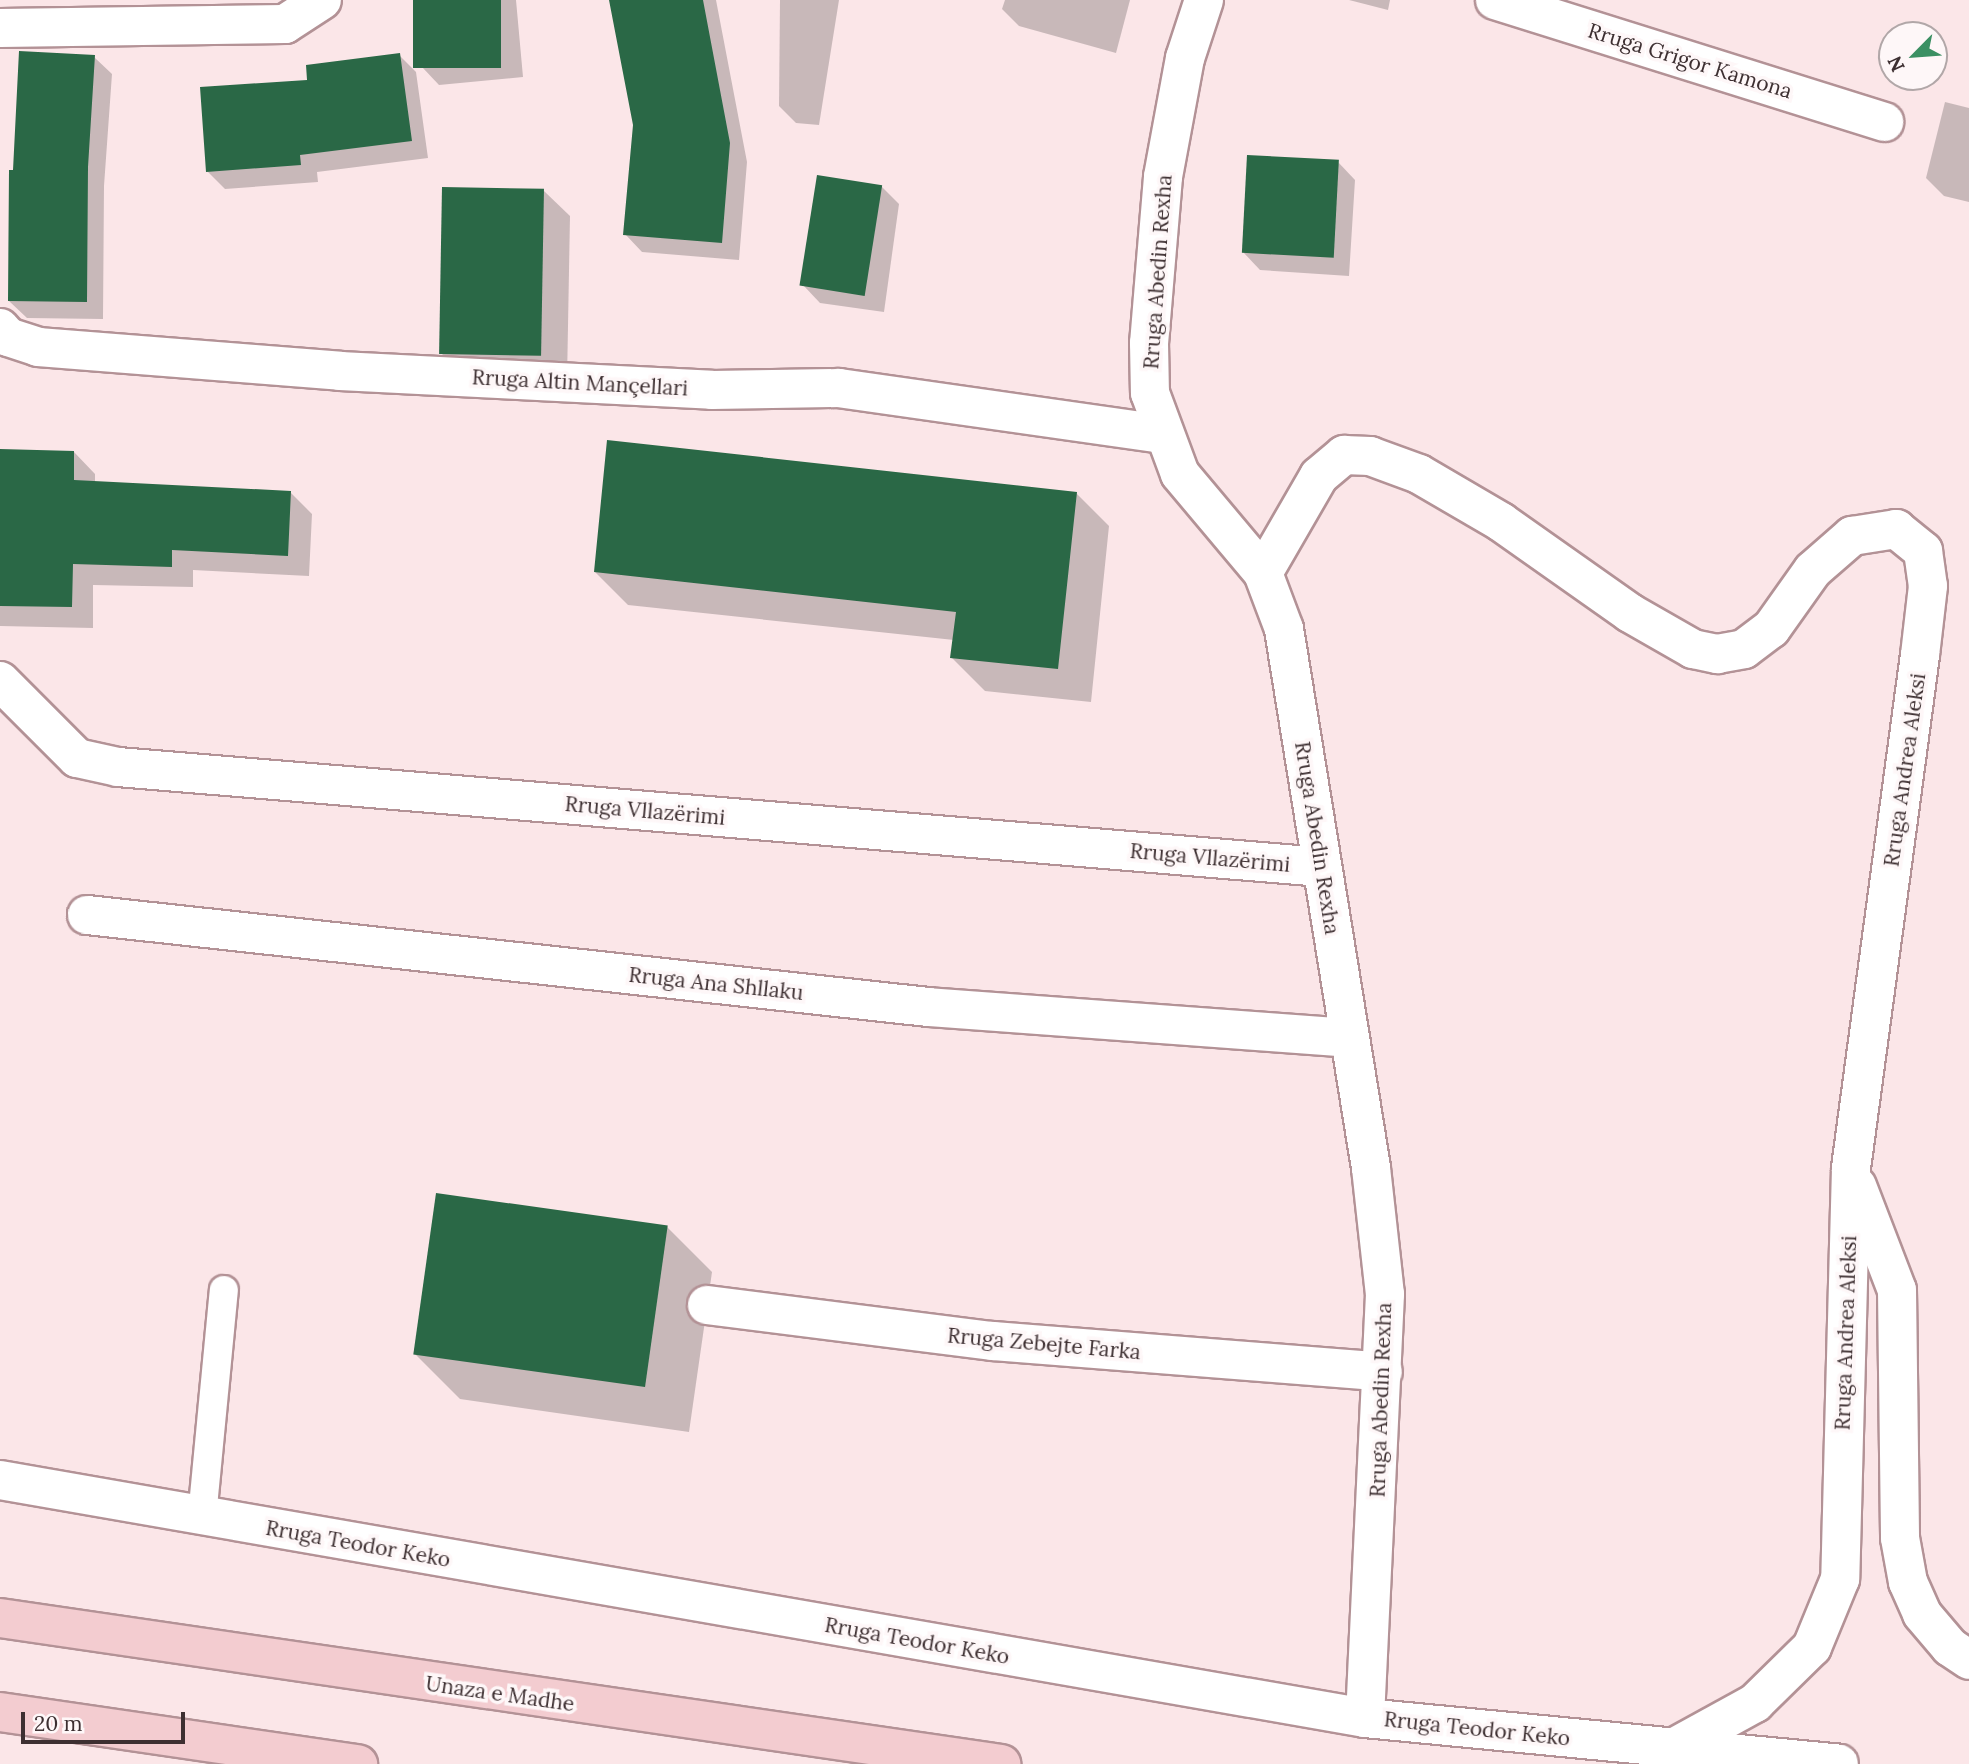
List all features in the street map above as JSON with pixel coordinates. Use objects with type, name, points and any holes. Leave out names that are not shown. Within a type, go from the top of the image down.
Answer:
[{"type":"highway","name":"Unaza e Madhe","points":[[0,1618],[1001,1764]]},
{"type":"highway","points":[[0,1712],[358,1764]]},
{"type":"highway","points":[[0,1719],[96,1726]]},
{"type":"street","points":[[0,28],[285,24],[322,0]]},
{"type":"street","name":"Rruga Abedin Rexha","points":[[1203,0],[1185,58],[1163,177],[1149,343],[1150,393],[1180,474],[1263,573],[1283,629],[1347,1038],[1371,1168],[1385,1294],[1365,1718]]},
{"type":"street","name":"Rruga Grigor Kamona","points":[[1496,0],[1884,122]]},
{"type":"street","name":"Rruga Altin Mançellari","points":[[0,328],[8,337],[38,347],[340,371],[712,390],[839,388],[1163,434]]},
{"type":"street","name":"Rruga Andrea Aleksi","points":[[1263,573],[1319,477],[1344,455],[1370,456],[1419,474],[1501,522],[1630,613],[1693,649],[1717,654],[1744,649],[1772,629],[1813,570],[1852,536],[1896,528],[1923,551],[1928,586],[1920,655],[1851,1168],[1840,1579],[1812,1647],[1755,1703],[1673,1748]]},
{"type":"street","name":"Rruga Vllazërimi","points":[[0,681],[77,758],[118,767],[1322,867]]},
{"type":"street","name":"Rruga Ana Shllaku","points":[[87,915],[928,1007],[1347,1038]]},
{"type":"street","points":[[1851,1168],[1897,1290],[1900,1538],[1908,1582],[1922,1614],[1959,1653]]},
{"type":"street","name":"Rruga Zebejte Farka","points":[[707,1305],[944,1336],[1382,1371]]},
{"type":"street","name":"Rruga Teodor Keko","points":[[0,1480],[1365,1718],[1839,1764]]},
{"type":"lane","points":[[202,1517],[223,1290]]},
{"type":"building","points":[[413,0],[501,0],[501,68],[413,68]]},
{"type":"building","points":[[609,0],[703,0],[730,143],[722,243],[623,235],[633,125]]},
{"type":"building","points":[[19,51],[95,55],[88,167],[87,302],[8,301],[9,170],[13,170]]},
{"type":"building","points":[[400,53],[412,141],[300,155],[301,165],[206,172],[200,87],[307,80],[306,65]]},
{"type":"building","points":[[1247,155],[1339,160],[1334,258],[1242,253]]},
{"type":"building","points":[[817,175],[882,185],[865,296],[799,286]]},
{"type":"building","points":[[442,187],[544,189],[541,356],[439,354]]},
{"type":"building","points":[[607,440],[1077,492],[1058,669],[950,658],[956,612],[594,572]]},
{"type":"building","points":[[0,449],[74,451],[74,480],[291,491],[288,556],[172,550],[172,567],[73,564],[72,607],[0,606]]},
{"type":"building","points":[[436,1193],[668,1226],[645,1387],[413,1354]]}]
